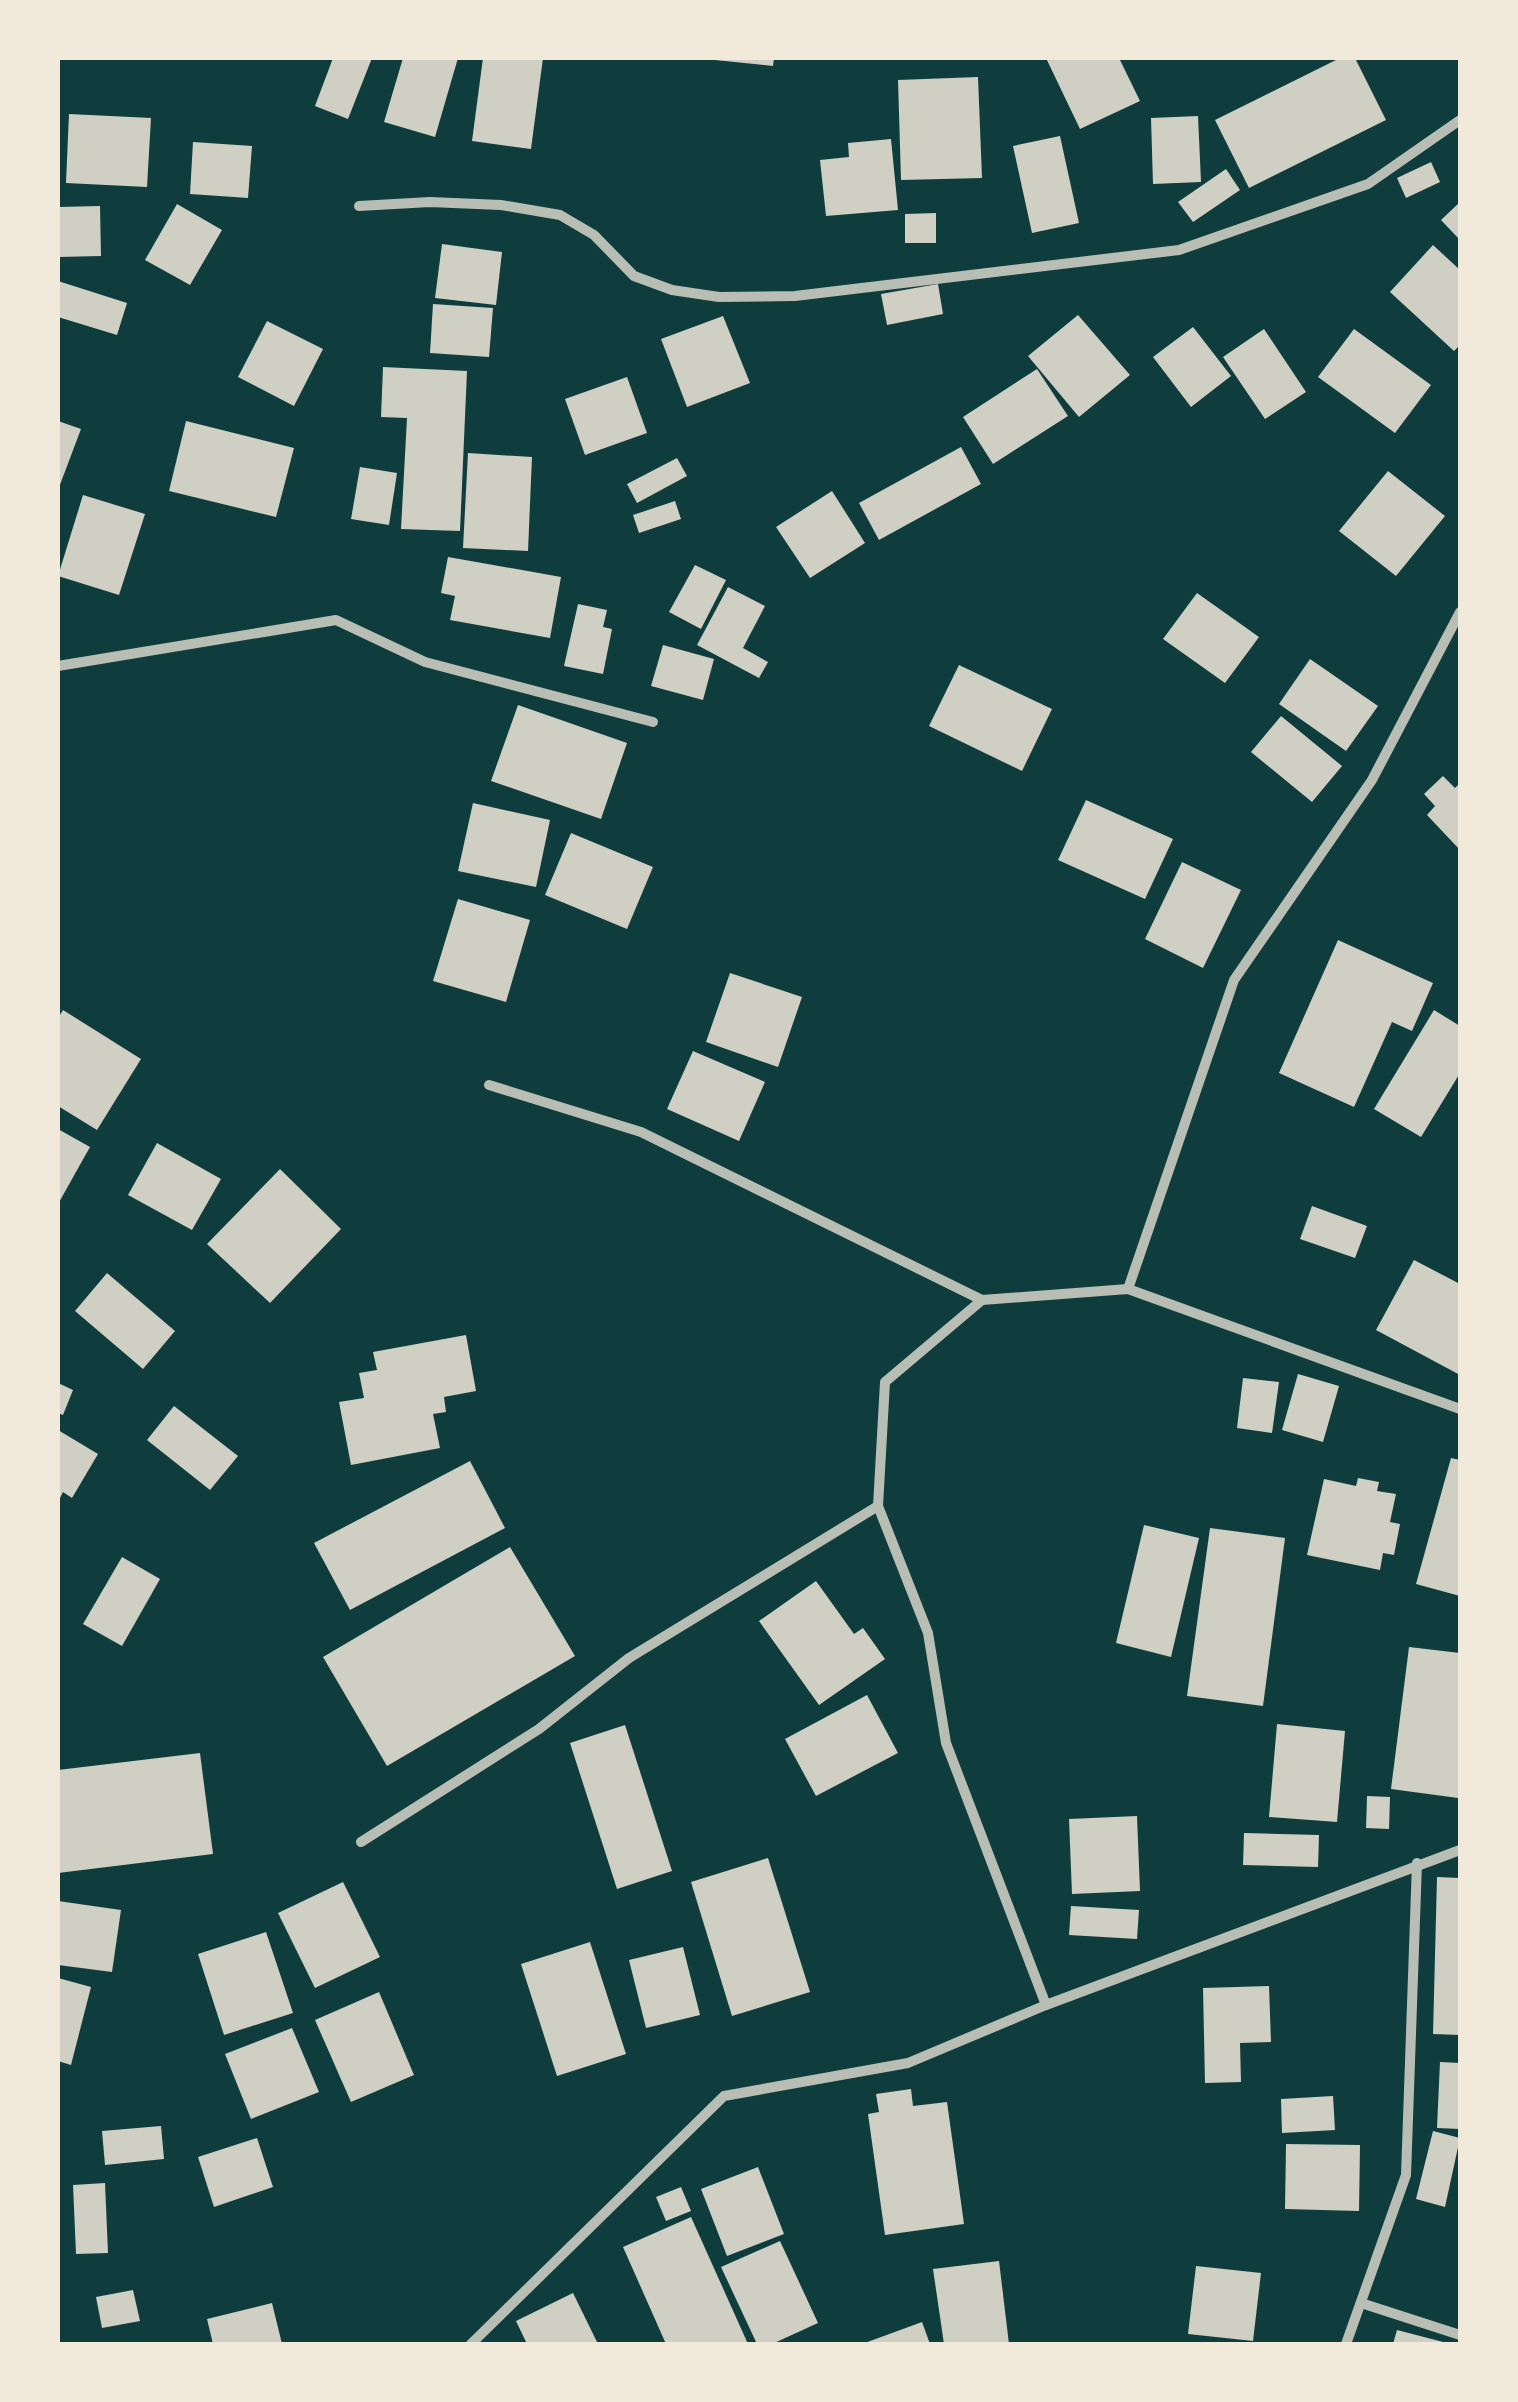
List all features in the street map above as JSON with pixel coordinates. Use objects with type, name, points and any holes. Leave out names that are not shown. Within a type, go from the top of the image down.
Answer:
[{"type":"street","points":[[359,206],[483,204],[560,215],[594,235],[634,276],[672,290],[719,297],[795,296],[1179,250],[1368,184],[1460,120]]},
{"type":"street","points":[[1128,1289],[1234,980],[1372,780],[1460,612]]},
{"type":"street","points":[[58,666],[336,620],[425,662],[653,722]]},
{"type":"street","points":[[489,1085],[641,1132],[982,1300],[1128,1289],[1460,1409]]},
{"type":"street","points":[[982,1300],[886,1382],[878,1506],[928,1633],[946,1743],[1046,2005]]},
{"type":"street","points":[[361,1842],[539,1728],[629,1658],[878,1506]]},
{"type":"street","points":[[471,2344],[724,2096],[908,2063],[1046,2005],[1460,1850]]},
{"type":"street","points":[[1346,2344],[1406,2176],[1417,1863]]},
{"type":"street","points":[[1361,2303],[1460,2335]]},
{"type":"building","points":[[333,58],[372,58],[348,119],[315,106]]},
{"type":"building","points":[[403,58],[458,58],[435,137],[384,122]]},
{"type":"building","points":[[483,58],[543,58],[531,149],[472,141]]},
{"type":"building","points":[[695,58],[774,58],[773,66]]},
{"type":"building","points":[[1046,58],[1119,58],[1140,101],[1080,129]]},
{"type":"building","points":[[1340,58],[1355,58],[1386,120],[1249,188],[1215,120]]},
{"type":"building","points":[[978,77],[982,178],[901,180],[898,80]]},
{"type":"building","points":[[69,114],[151,118],[147,187],[66,183]]},
{"type":"building","points":[[1198,116],[1201,182],[1153,184],[1151,118]]},
{"type":"building","points":[[1060,136],[1079,223],[1032,233],[1013,146]]},
{"type":"building","points":[[891,139],[898,210],[826,216],[820,160],[849,157],[848,143]]},
{"type":"building","points":[[193,142],[252,146],[248,198],[190,194]]},
{"type":"building","points":[[1431,162],[1440,182],[1406,198],[1397,178]]},
{"type":"building","points":[[1226,169],[1240,190],[1193,222],[1178,202]]},
{"type":"building","points":[[1460,202],[1460,240],[1441,220]]},
{"type":"building","points":[[177,204],[222,230],[190,285],[145,260]]},
{"type":"building","points":[[100,206],[101,256],[58,257],[58,207]]},
{"type":"building","points":[[936,213],[936,243],[905,243],[905,214]]},
{"type":"building","points":[[442,244],[502,252],[496,305],[435,298]]},
{"type":"building","points":[[1433,245],[1460,270],[1460,345],[1454,351],[1390,292]]},
{"type":"building","points":[[58,281],[127,303],[117,335],[58,317]]},
{"type":"building","points":[[938,284],[943,314],[887,325],[881,294]]},
{"type":"building","points":[[433,304],[493,308],[489,357],[430,353]]},
{"type":"building","points":[[1078,315],[1130,375],[1079,417],[1028,356]]},
{"type":"building","points":[[723,316],[750,383],[687,407],[661,339]]},
{"type":"building","points":[[267,321],[323,349],[294,406],[238,377]]},
{"type":"building","points":[[1193,327],[1231,376],[1191,407],[1153,357]]},
{"type":"building","points":[[1264,329],[1306,392],[1265,419],[1223,357]]},
{"type":"building","points":[[1354,329],[1431,385],[1395,433],[1318,377]]},
{"type":"building","points":[[383,367],[467,371],[460,531],[401,529],[407,418],[381,417]]},
{"type":"building","points":[[1037,369],[1068,416],[993,464],[963,417]]},
{"type":"building","points":[[627,377],[647,433],[585,455],[565,399]]},
{"type":"building","points":[[58,421],[81,429],[58,490]]},
{"type":"building","points":[[186,421],[294,448],[276,517],[169,491]]},
{"type":"building","points":[[961,447],[981,484],[879,540],[859,503]]},
{"type":"building","points":[[468,453],[532,457],[528,551],[463,548]]},
{"type":"building","points":[[677,458],[687,476],[637,503],[627,484]]},
{"type":"building","points":[[360,467],[397,473],[389,525],[351,519]]},
{"type":"building","points":[[1388,471],[1445,516],[1396,576],[1339,531]]},
{"type":"building","points":[[832,491],[865,543],[810,578],[776,527]]},
{"type":"building","points":[[83,495],[145,514],[119,595],[58,576]]},
{"type":"building","points":[[675,501],[681,519],[639,533],[633,515]]},
{"type":"building","points":[[448,557],[561,577],[550,638],[450,620],[455,596],[441,593]]},
{"type":"building","points":[[695,565],[726,580],[701,629],[669,612]]},
{"type":"building","points":[[728,587],[765,606],[743,648],[768,662],[759,678],[697,645]]},
{"type":"building","points":[[1197,593],[1259,637],[1225,683],[1163,639]]},
{"type":"building","points":[[578,604],[607,610],[603,627],[612,629],[603,674],[564,666]]},
{"type":"building","points":[[663,645],[714,659],[703,700],[651,686]]},
{"type":"building","points":[[1310,659],[1378,706],[1346,751],[1279,704]]},
{"type":"building","points":[[959,665],[1052,709],[1022,771],[929,726]]},
{"type":"building","points":[[518,705],[627,743],[601,819],[491,781]]},
{"type":"building","points":[[1281,716],[1342,766],[1312,802],[1251,752]]},
{"type":"building","points":[[1443,776],[1455,788],[1460,783],[1460,850],[1427,815],[1435,806],[1424,794]]},
{"type":"building","points":[[1086,800],[1173,839],[1145,899],[1058,860]]},
{"type":"building","points":[[473,803],[550,820],[536,887],[458,871]]},
{"type":"building","points":[[571,833],[653,867],[627,929],[545,895]]},
{"type":"building","points":[[1182,862],[1241,890],[1203,968],[1145,939]]},
{"type":"building","points":[[458,899],[530,920],[506,1002],[433,981]]},
{"type":"building","points":[[1338,940],[1433,983],[1412,1031],[1392,1022],[1354,1107],[1279,1073]]},
{"type":"building","points":[[730,973],[802,997],[778,1067],[706,1042]]},
{"type":"building","points":[[63,1010],[141,1059],[97,1130],[58,1106],[58,1018]]},
{"type":"building","points":[[1434,1010],[1460,1026],[1460,1073],[1421,1137],[1374,1109]]},
{"type":"building","points":[[693,1051],[765,1082],[739,1141],[667,1109]]},
{"type":"building","points":[[58,1129],[90,1147],[58,1204]]},
{"type":"building","points":[[157,1143],[221,1179],[192,1230],[128,1195]]},
{"type":"building","points":[[280,1169],[341,1229],[270,1303],[207,1244]]},
{"type":"building","points":[[1312,1206],[1367,1226],[1355,1258],[1300,1239]]},
{"type":"building","points":[[1414,1260],[1460,1284],[1460,1375],[1376,1330]]},
{"type":"building","points":[[107,1273],[175,1331],[143,1369],[75,1311]]},
{"type":"building","points":[[466,1335],[476,1391],[444,1397],[446,1412],[433,1414],[440,1448],[351,1465],[339,1402],[364,1398],[359,1373],[377,1370],[373,1352]]},
{"type":"building","points":[[1298,1374],[1339,1386],[1323,1442],[1282,1430]]},
{"type":"building","points":[[1243,1378],[1279,1382],[1272,1433],[1237,1428]]},
{"type":"building","points":[[58,1383],[73,1390],[63,1415],[58,1413]]},
{"type":"building","points":[[174,1406],[238,1456],[210,1490],[147,1440]]},
{"type":"building","points":[[58,1430],[98,1454],[72,1498],[63,1492],[58,1502]]},
{"type":"building","points":[[1451,1458],[1460,1460],[1460,1596],[1416,1584]]},
{"type":"building","points":[[470,1461],[505,1528],[350,1610],[314,1543]]},
{"type":"building","points":[[1358,1478],[1379,1482],[1377,1491],[1396,1494],[1390,1522],[1400,1524],[1394,1555],[1383,1553],[1380,1570],[1307,1555],[1324,1479],[1356,1486]]},
{"type":"building","points":[[1144,1525],[1199,1538],[1171,1657],[1116,1643]]},
{"type":"building","points":[[1210,1528],[1285,1538],[1263,1706],[1187,1696]]},
{"type":"building","points":[[510,1547],[575,1656],[387,1766],[323,1657]]},
{"type":"building","points":[[122,1557],[160,1579],[122,1646],[83,1624]]},
{"type":"building","points":[[816,1581],[854,1634],[863,1628],[885,1659],[819,1705],[759,1621]]},
{"type":"building","points":[[1409,1647],[1460,1653],[1458,1798],[1391,1789]]},
{"type":"building","points":[[867,1695],[898,1753],[816,1796],[785,1739]]},
{"type":"building","points":[[1277,1724],[1345,1731],[1337,1822],[1269,1817]]},
{"type":"building","points":[[625,1725],[672,1871],[617,1889],[570,1743]]},
{"type":"building","points":[[200,1753],[213,1854],[58,1873],[58,1770]]},
{"type":"building","points":[[1367,1796],[1390,1797],[1389,1829],[1366,1828]]},
{"type":"building","points":[[1137,1816],[1140,1891],[1072,1894],[1069,1819]]},
{"type":"building","points":[[1244,1833],[1319,1835],[1318,1867],[1243,1865]]},
{"type":"building","points":[[768,1858],[810,1992],[732,2016],[691,1882]]},
{"type":"building","points":[[1437,1877],[1460,1878],[1460,2035],[1433,2034]]},
{"type":"building","points":[[343,1882],[380,1957],[315,1988],[278,1913]]},
{"type":"building","points":[[58,1901],[121,1910],[112,1972],[58,1965]]},
{"type":"building","points":[[1071,1906],[1139,1910],[1137,1939],[1069,1935]]},
{"type":"building","points":[[266,1932],[293,2013],[224,2035],[198,1954]]},
{"type":"building","points":[[590,1942],[626,2054],[557,2076],[521,1964]]},
{"type":"building","points":[[683,1947],[700,2015],[646,2028],[629,1960]]},
{"type":"building","points":[[58,1978],[91,1987],[71,2065],[58,2061]]},
{"type":"building","points":[[1269,1986],[1271,2042],[1240,2043],[1241,2082],[1205,2083],[1203,1988]]},
{"type":"building","points":[[379,1992],[414,2075],[351,2102],[315,2020]]},
{"type":"building","points":[[292,2028],[319,2092],[251,2119],[225,2054]]},
{"type":"building","points":[[1440,2062],[1460,2063],[1460,2129],[1437,2128]]},
{"type":"building","points":[[911,2089],[913,2106],[947,2102],[964,2224],[885,2235],[868,2114],[879,2112],[876,2094]]},
{"type":"building","points":[[1333,2096],[1335,2130],[1282,2133],[1281,2099]]},
{"type":"building","points":[[161,2126],[164,2159],[105,2165],[102,2131]]},
{"type":"building","points":[[1433,2131],[1460,2138],[1445,2207],[1416,2199]]},
{"type":"building","points":[[257,2138],[273,2187],[214,2207],[198,2157]]},
{"type":"building","points":[[1286,2144],[1360,2145],[1359,2211],[1285,2209]]},
{"type":"building","points":[[758,2167],[784,2234],[727,2256],[701,2189]]},
{"type":"building","points":[[105,2183],[108,2253],[76,2254],[73,2185]]},
{"type":"building","points":[[681,2187],[691,2211],[666,2221],[656,2197]]},
{"type":"building","points":[[691,2217],[748,2344],[666,2344],[623,2247]]},
{"type":"building","points":[[780,2241],[818,2323],[772,2344],[757,2344],[721,2267]]},
{"type":"building","points":[[999,2261],[1009,2344],[944,2344],[933,2269]]},
{"type":"building","points":[[1196,2266],[1261,2273],[1253,2341],[1188,2334]]},
{"type":"building","points":[[133,2290],[140,2321],[102,2328],[96,2297]]},
{"type":"building","points":[[573,2293],[598,2344],[527,2344],[516,2321]]},
{"type":"building","points":[[272,2303],[282,2344],[213,2344],[207,2319]]},
{"type":"building","points":[[922,2322],[930,2344],[862,2344]]},
{"type":"building","points":[[1397,2330],[1447,2343],[1447,2344],[1393,2344]]}]
